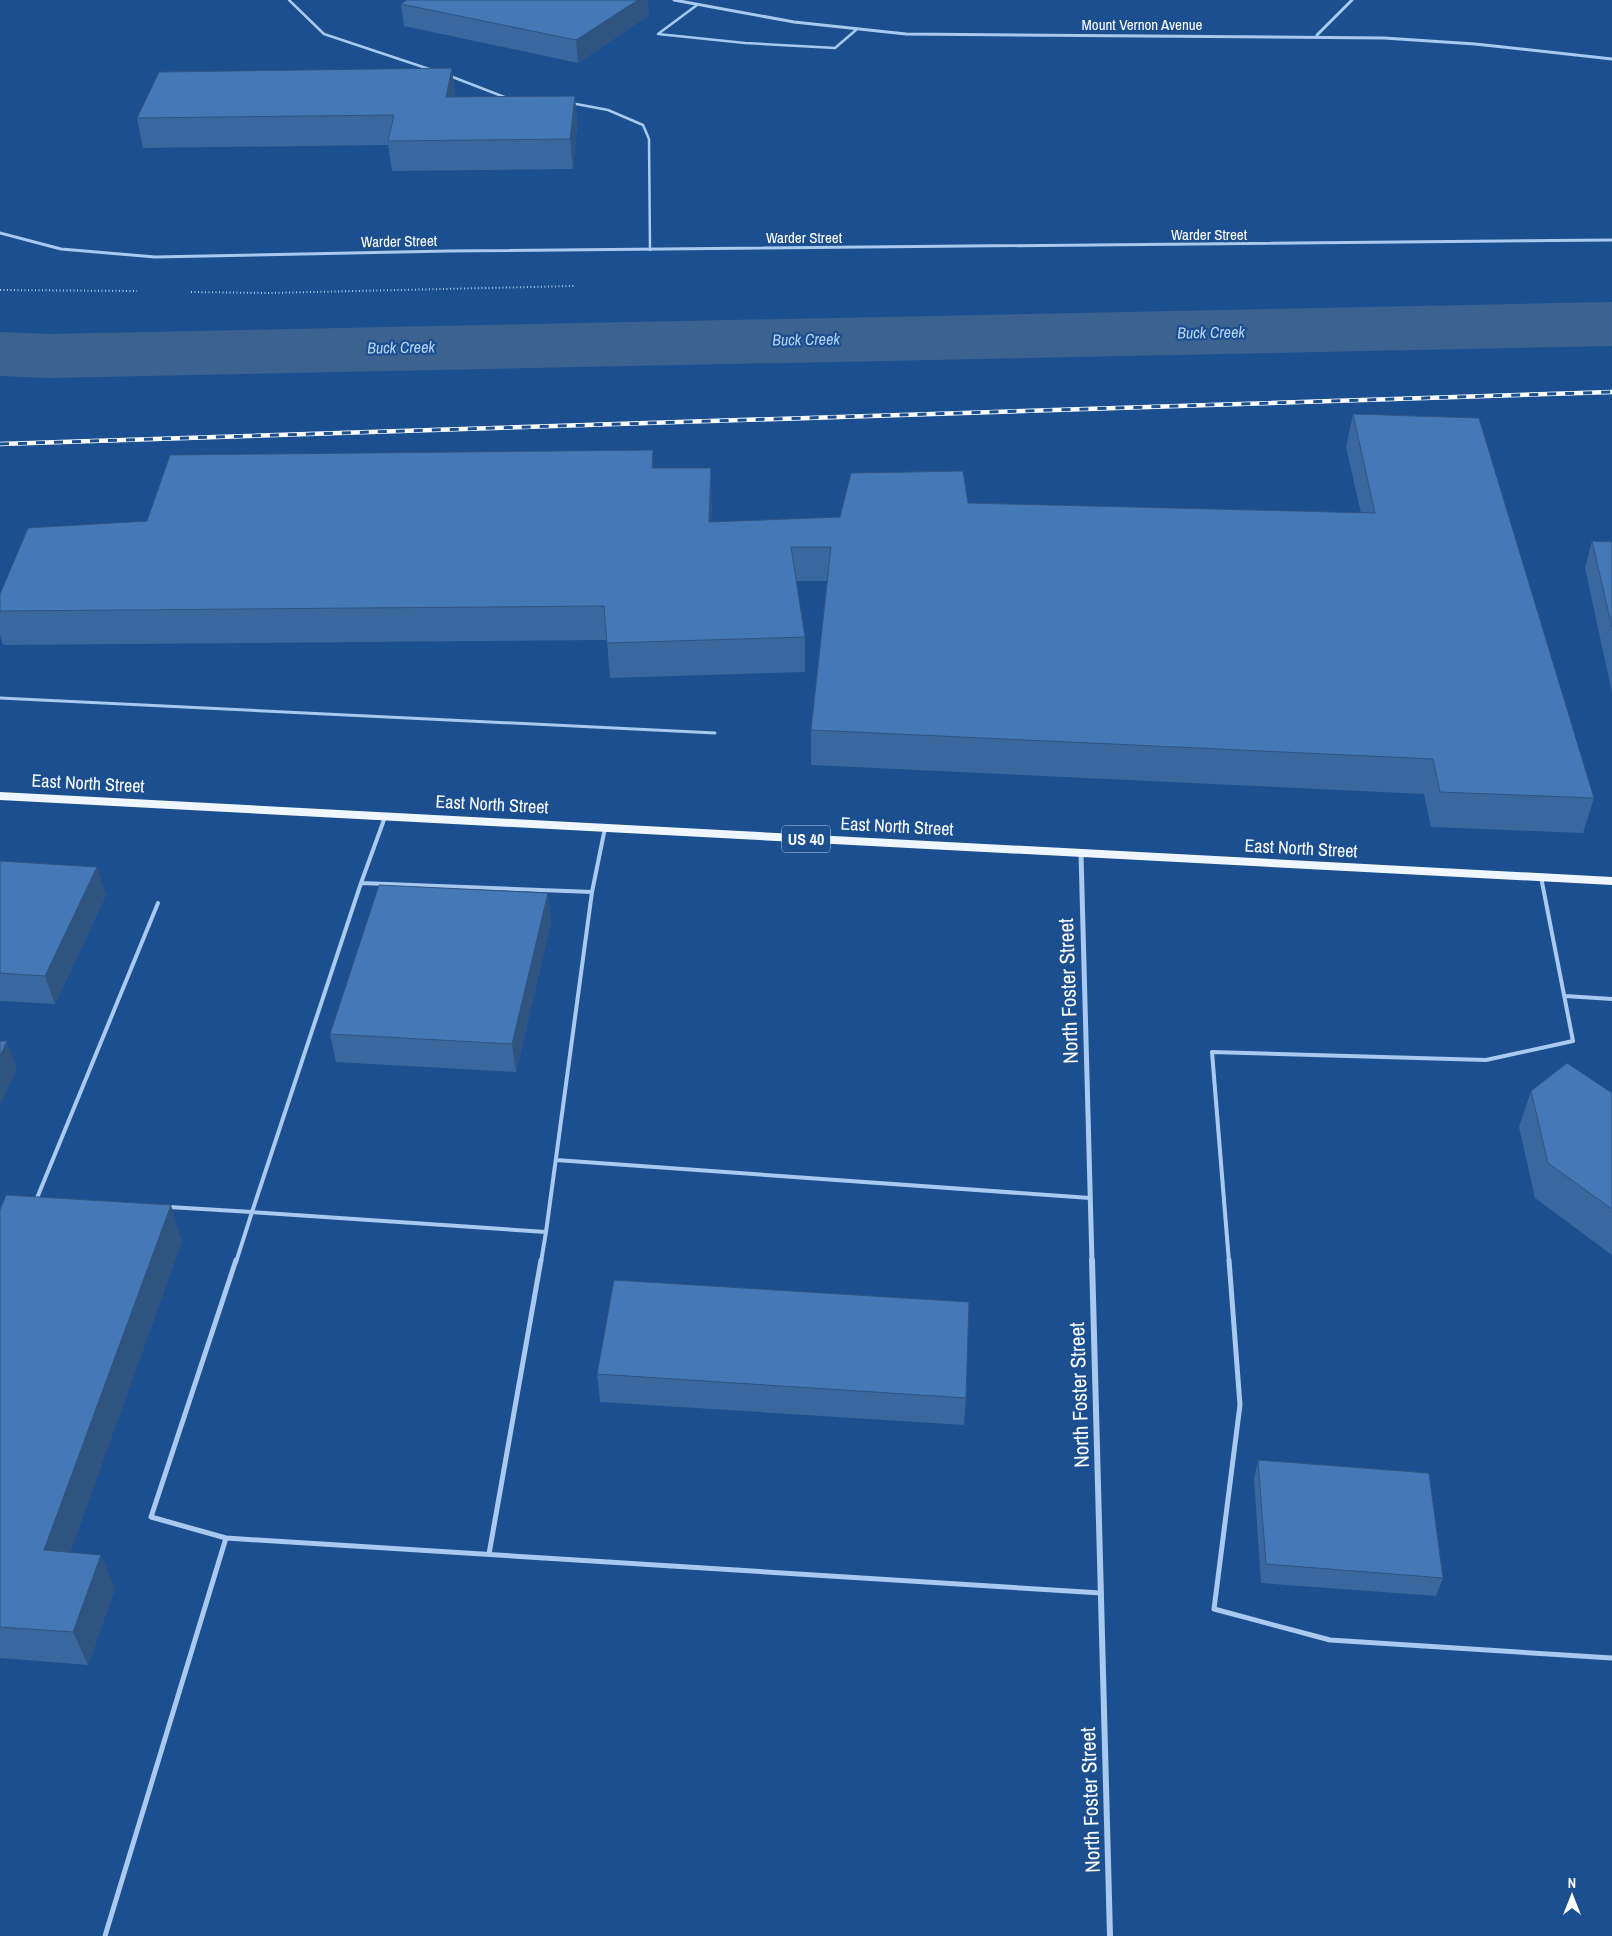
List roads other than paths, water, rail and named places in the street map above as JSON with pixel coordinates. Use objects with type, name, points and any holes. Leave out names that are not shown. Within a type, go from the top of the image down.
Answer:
[{"type":"main road","name":"East North Street","points":[[0,796],[1612,881]]},
{"type":"street","name":"Mount Vernon Avenue","points":[[674,0],[794,22],[906,34],[1317,36],[1475,44],[1612,59]]},
{"type":"street","points":[[1317,36],[1352,0]]},
{"type":"street","name":"Warder Street","points":[[0,233],[25,242],[62,250],[123,256],[186,258],[461,251],[1612,240]]},
{"type":"street","name":"North Foster Street","points":[[1081,854],[1110,1936]]},
{"type":"lane","points":[[289,0],[324,34],[440,73]]},
{"type":"lane","points":[[696,5],[658,34],[745,43],[835,48],[856,30]]},
{"type":"lane","points":[[449,76],[510,99]]},
{"type":"lane","points":[[570,103],[589,104],[621,113],[643,125],[649,139],[650,250]]},
{"type":"lane","points":[[0,698],[715,733]]},
{"type":"lane","points":[[385,816],[251,1212],[151,1517],[226,1538],[1101,1593]]},
{"type":"lane","points":[[489,1554],[546,1232],[592,892],[605,828]]},
{"type":"lane","points":[[1541,877],[1574,1041],[1486,1060],[1212,1052],[1240,1405],[1214,1610],[1330,1640],[1612,1658]]},
{"type":"lane","points":[[361,883],[592,892]]},
{"type":"lane","points":[[37,1198],[158,903]]},
{"type":"lane","points":[[1565,996],[1612,999]]},
{"type":"lane","points":[[556,1160],[1090,1198]]},
{"type":"lane","points":[[30,1201],[37,1198],[47,1198]]},
{"type":"lane","points":[[163,1206],[546,1232]]},
{"type":"lane","points":[[105,1936],[226,1538]]},
{"type":"waterway","name":"Buck Creek","points":[[0,354],[49,356],[1612,324]]},
{"type":"railway","points":[[0,444],[1612,392]]}]
